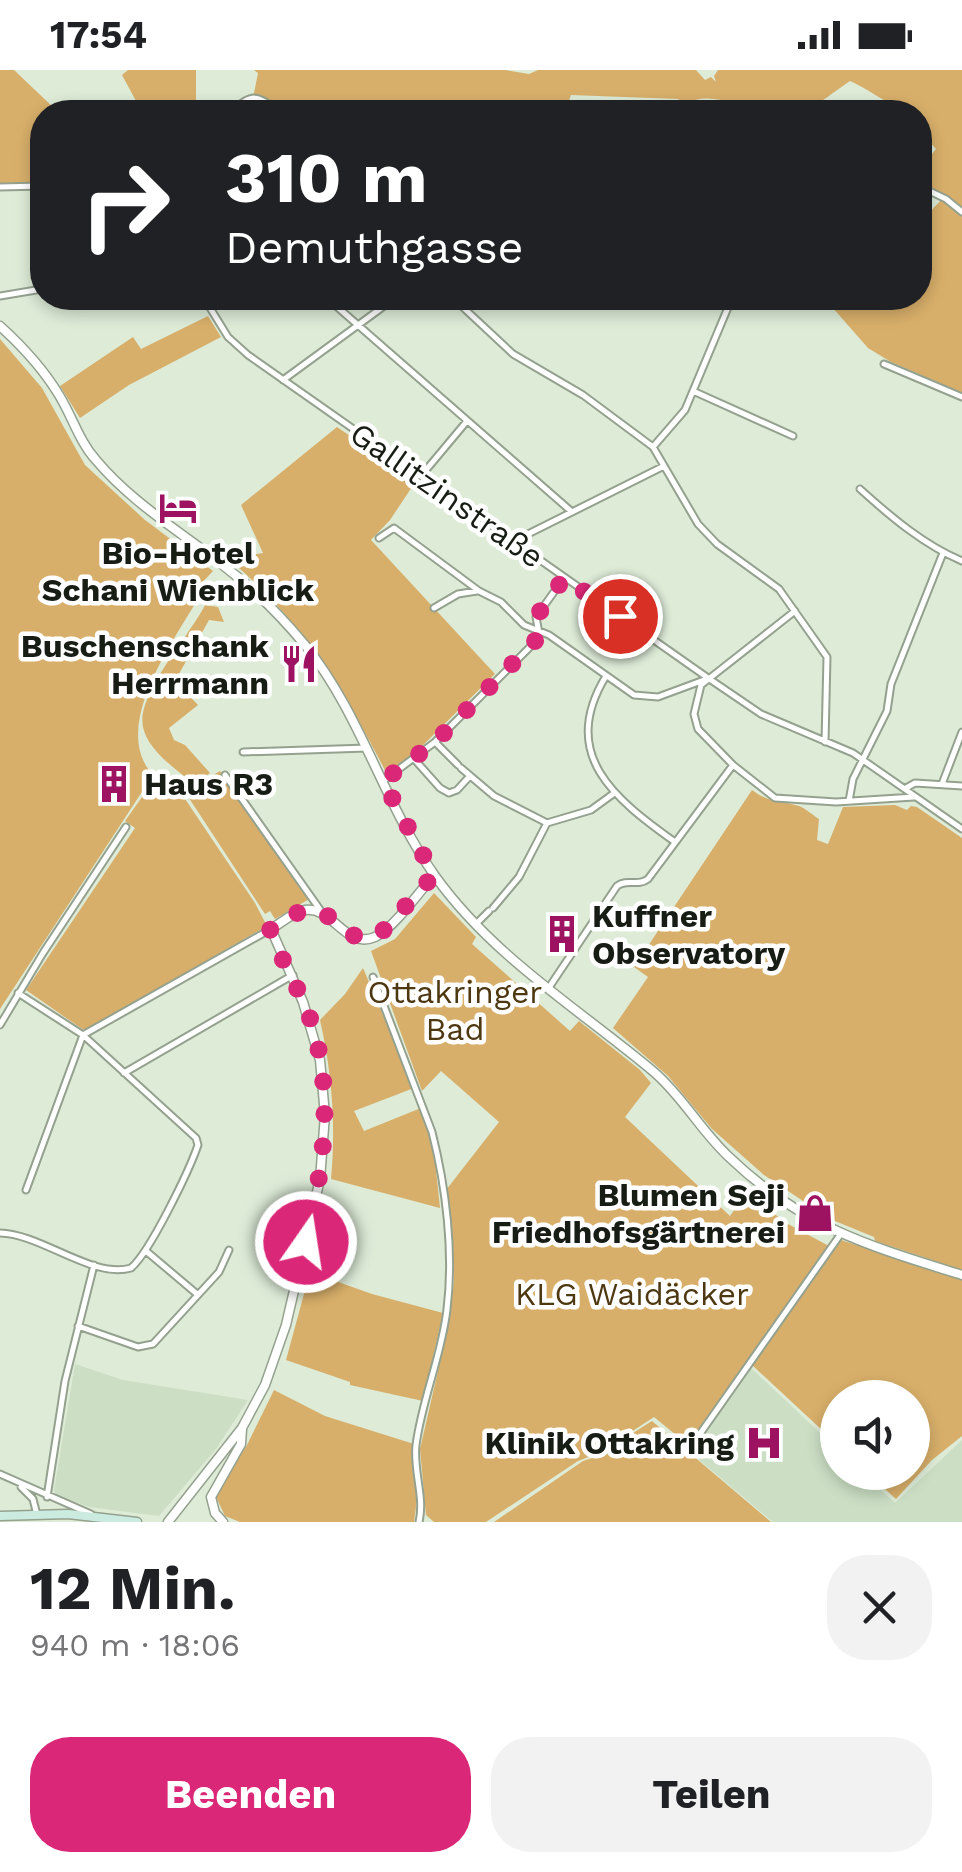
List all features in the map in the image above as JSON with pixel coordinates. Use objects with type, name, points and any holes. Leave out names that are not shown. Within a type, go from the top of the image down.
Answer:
[{"type":"main road","points":[[0,1516],[98,1516],[138,1522]]},
{"type":"street","points":[[0,187],[30,186]]},
{"type":"street","points":[[932,192],[962,212]]},
{"type":"street","points":[[0,296],[30,292]]},
{"type":"street","name":"Gallitzinstraße","points":[[212,310],[236,346],[708,678],[761,714],[862,759],[962,829]]},
{"type":"street","points":[[340,310],[572,512]]},
{"type":"street","points":[[283,380],[376,310]]},
{"type":"street","points":[[466,310],[512,354],[583,395],[653,447],[706,534],[779,589],[819,643],[828,663],[825,742]]},
{"type":"street","points":[[653,447],[685,410],[727,310]]},
{"type":"street","points":[[0,326],[52,384],[96,460],[162,520],[232,572],[290,628],[318,663],[434,875],[476,924],[548,989],[665,1083],[716,1144],[784,1204],[840,1235],[962,1276]]},
{"type":"street","points":[[884,364],[962,397]]},
{"type":"street","points":[[693,391],[793,436]]},
{"type":"street","points":[[421,476],[467,420]]},
{"type":"street","points":[[516,544],[524,536],[665,466]]},
{"type":"street","points":[[860,489],[888,515],[943,553],[962,561]]},
{"type":"street","points":[[379,538],[394,528],[480,591],[502,602],[524,625],[548,636],[634,695],[650,698],[708,678]]},
{"type":"street","points":[[849,801],[852,782],[887,712],[891,684],[943,553]]},
{"type":"street","points":[[383,781],[416,760],[536,640],[536,617],[564,578]]},
{"type":"street","points":[[434,608],[458,594],[480,591]]},
{"type":"street","points":[[795,612],[708,678],[698,692],[695,722],[703,736],[733,766],[775,798],[849,801],[917,797]]},
{"type":"street","points":[[606,676],[593,700],[589,731],[596,764],[613,794],[675,842]]},
{"type":"street","points":[[942,784],[962,732]]},
{"type":"street","points":[[435,742],[494,796],[547,823],[591,810],[613,794]]},
{"type":"street","points":[[243,752],[367,748]]},
{"type":"street","points":[[416,760],[440,788],[449,792],[457,790],[470,777]]},
{"type":"street","points":[[548,989],[617,886],[646,880],[733,766]]},
{"type":"street","points":[[225,775],[323,914],[352,937],[374,938],[386,929],[434,875]]},
{"type":"street","points":[[905,789],[915,783],[962,786]]},
{"type":"street","points":[[476,924],[518,877],[547,823]]},
{"type":"street","points":[[0,1025],[126,827]]},
{"type":"street","points":[[26,1190],[83,1035],[300,912],[323,914]]},
{"type":"street","points":[[168,1522],[242,1428],[265,1386],[282,1343],[320,1178],[324,1146],[320,1060],[312,1025],[270,929]]},
{"type":"street","points":[[124,1073],[292,975]]},
{"type":"street","points":[[372,977],[432,1132],[447,1236],[447,1315],[416,1446],[421,1521]]},
{"type":"street","points":[[0,1233],[35,1240],[94,1265],[126,1270],[146,1251],[198,1148],[196,1138],[83,1035],[18,993]]},
{"type":"street","points":[[690,1448],[840,1235]]},
{"type":"street","points":[[78,1326],[138,1347],[148,1346],[162,1337],[219,1272],[229,1250]]},
{"type":"street","points":[[146,1251],[198,1294]]},
{"type":"street","points":[[47,1497],[65,1381],[94,1265]]},
{"type":"street","points":[[224,1522],[210,1497],[241,1444],[242,1428]]},
{"type":"street","points":[[0,1474],[98,1516]]},
{"type":"street","points":[[19,1485],[44,1517]]},
{"type":"shaded area","points":[[75,1364],[123,1380],[248,1400],[216,1449],[159,1516],[89,1507],[57,1496],[54,1490]]},
{"type":"shaded area","name":"Klinik Ottakring","points":[[751,1368],[820,1433],[820,1490],[881,1490],[895,1503],[909,1490],[930,1490],[930,1470],[962,1440],[962,1522],[773,1522],[691,1453]]},
{"type":"green space","points":[[0,70],[14,70],[46,100],[30,100],[30,184],[0,185]]},
{"type":"green space","points":[[128,70],[196,70],[196,100],[136,100],[122,75]]},
{"type":"green space","points":[[254,70],[505,70],[529,74],[538,70],[696,70],[705,80],[711,77],[716,82],[718,70],[962,70],[962,393],[868,348],[835,310],[932,310],[932,210],[945,196],[932,190],[932,154],[936,149],[932,144],[932,100],[884,100],[850,81],[822,100],[571,95],[569,100],[245,100],[254,93],[258,73]]},
{"type":"green space","points":[[208,316],[221,337],[129,385],[80,418],[60,386],[133,337],[141,349]]},
{"type":"green space","points":[[0,339],[42,388],[85,465],[145,520],[213,571],[197,588],[199,597],[162,660],[142,709],[138,733],[141,755],[153,775],[0,1009]]},
{"type":"green space","points":[[337,427],[416,481],[371,540],[495,674],[411,757],[387,774],[320,659],[280,609],[232,562],[234,558],[263,553],[241,505]]},
{"type":"green space","points":[[205,605],[218,607],[224,622],[209,620],[175,681],[198,705],[169,728],[174,740],[185,745],[210,773],[194,784],[151,744],[143,727],[143,713],[156,682]]},
{"type":"green space","points":[[220,771],[311,898],[275,919],[270,911],[265,914],[185,792]]},
{"type":"green space","points":[[159,773],[171,778],[267,926],[82,1029],[26,990],[135,828],[125,821]]},
{"type":"green space","points":[[752,790],[765,798],[799,806],[819,819],[817,840],[828,844],[843,807],[917,807],[962,838],[962,1270],[875,1241],[874,1237],[830,1219],[764,1175],[712,1129],[668,1076],[613,1028],[648,977],[634,967]]},
{"type":"green space","name":"KLG Waidäcker","points":[[434,893],[476,937],[472,944],[570,1031],[579,1021],[640,1070],[651,1083],[625,1117],[730,1216],[746,1193],[788,1224],[829,1246],[747,1367],[687,1444],[654,1417],[486,1522],[434,1522],[426,1515],[420,1449],[447,1332],[454,1281],[446,1190],[499,1122],[441,1071],[422,1091],[371,951],[395,939]]},
{"type":"green space","points":[[363,968],[414,1088],[354,1111],[364,1131],[421,1108],[434,1151],[440,1208],[331,1179],[332,1099],[320,1020]]},
{"type":"green space","points":[[841,1240],[962,1280],[962,1436],[930,1462],[930,1380],[820,1380],[820,1428],[752,1365]]},
{"type":"green space","points":[[310,1272],[443,1313],[423,1401],[350,1385],[286,1360]]},
{"type":"green space","points":[[274,1390],[325,1416],[414,1444],[414,1522],[240,1522],[225,1516],[216,1497],[219,1486],[247,1445]]},
{"type":"green space","points":[[652,1421],[771,1522],[494,1522],[583,1461]]},
{"type":"green space","points":[[886,1490],[904,1490],[896,1499]]},
{"type":"place","name":"Bio-Hotel Schani Wienblick","points":[[178,508]]},
{"type":"place","name":"Buschenschank Herrmann","points":[[299,664]]},
{"type":"place","name":"Haus R3","points":[[114,784]]},
{"type":"place","name":"Kuffner Observatory","points":[[562,934]]},
{"type":"place","name":"Blumen Seji Friedhofsgärtnerei","points":[[815,1213]]},
{"type":"place","name":"Klinik Ottakring","points":[[764,1443]]},
{"type":"route","points":[[306,1242],[324,1146],[323,1084],[312,1025],[270,929],[310,910],[327,916],[352,937],[367,939],[380,934],[434,875],[383,781],[416,760],[536,640],[536,617],[564,578],[620,616]]},
{"type":"park label","name":"Ottakringer Bad","points":[[455,1010]]}]
